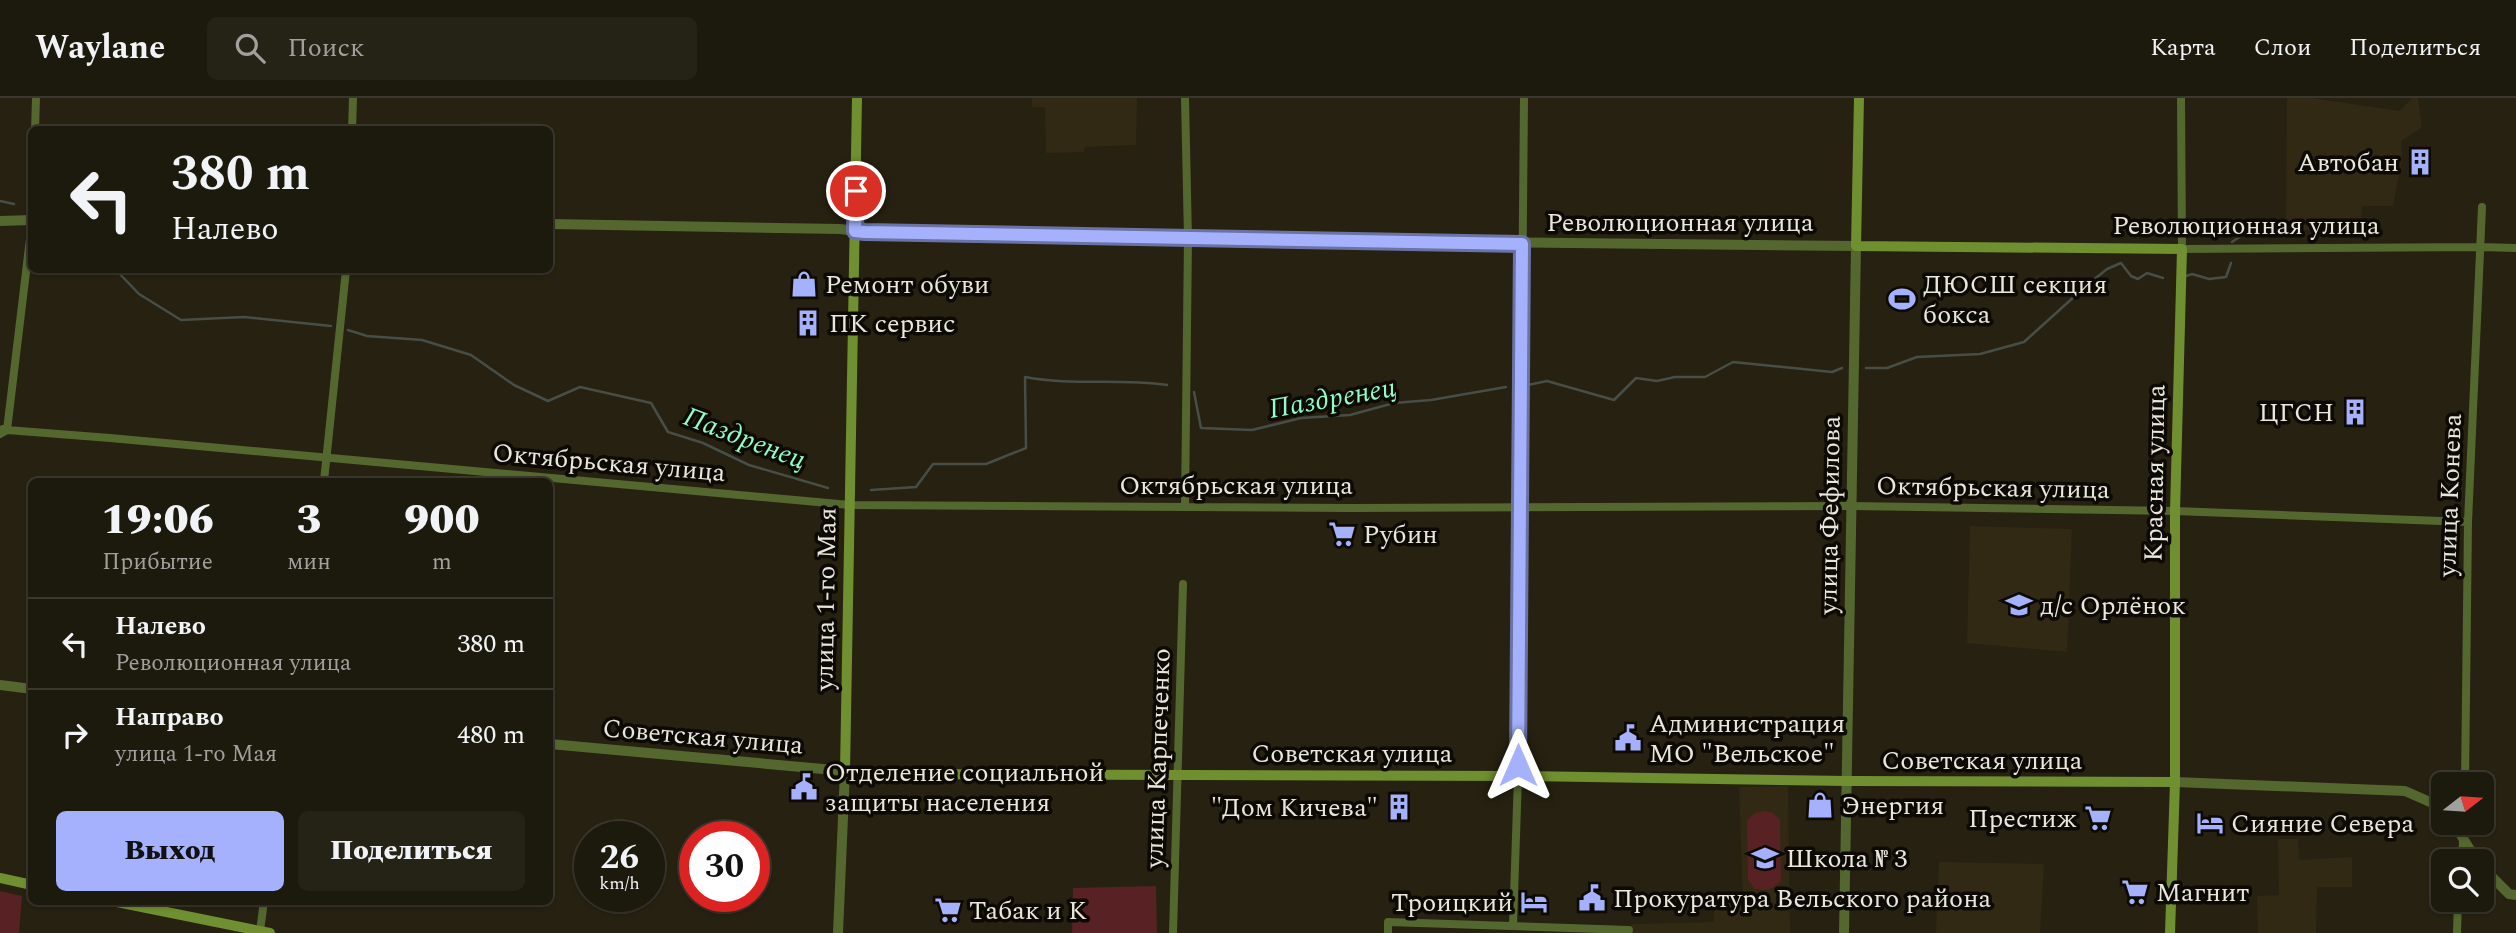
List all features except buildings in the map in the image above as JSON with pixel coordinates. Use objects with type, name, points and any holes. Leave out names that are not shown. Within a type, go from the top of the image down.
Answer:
[{"type":"main road","name":"улица 1-го Мая","points":[[845,771],[857,98]]},
{"type":"main road","name":"улица Фефилова","points":[[1856,246],[1859,98]]},
{"type":"main road","name":"Революционная улица","points":[[1856,246],[2182,249]]},
{"type":"main road","name":"Красная улица","points":[[2170,933],[2175,782],[2175,511],[2182,249]]},
{"type":"main road","name":"Советская улица","points":[[845,771],[877,774],[2175,782]]},
{"type":"main road","points":[[0,878],[28,883]]},
{"type":"main road","points":[[133,905],[265,932]]},
{"type":"street","points":[[35,126],[36,98]]},
{"type":"street","points":[[352,126],[353,98]]},
{"type":"street","points":[[1185,98],[1188,240],[1185,506]]},
{"type":"street","points":[[1513,926],[1518,776],[1524,98]]},
{"type":"street","name":"Красная улица","points":[[2181,98],[2182,249]]},
{"type":"street","name":"улица Конева","points":[[2464,772],[2468,522],[2482,207]]},
{"type":"street","points":[[0,221],[28,221]]},
{"type":"street","name":"Революционная улица","points":[[553,224],[1188,240],[1856,246]]},
{"type":"street","name":"улица Фефилова","points":[[1844,933],[1856,246]]},
{"type":"street","name":"Революционная улица","points":[[2182,249],[2516,248]]},
{"type":"street","points":[[2,431],[28,249]]},
{"type":"street","points":[[324,478],[346,273]]},
{"type":"street","name":"Октябрьская улица","points":[[2,431],[327,456],[850,505],[1851,506],[2175,511],[2468,522]]},
{"type":"street","name":"улица Карпеченко","points":[[1173,933],[1183,584]]},
{"type":"street","points":[[0,685],[28,688]]},
{"type":"street","name":"Советская улица","points":[[553,744],[845,771]]},
{"type":"street","name":"улица 1-го Мая","points":[[838,933],[845,771]]},
{"type":"street","name":"Советская улица","points":[[2175,782],[2405,791],[2430,802]]},
{"type":"street","points":[[2460,835],[2469,849]]},
{"type":"street","points":[[2463,849],[2464,835]]},
{"type":"street","points":[[2494,879],[2509,894],[2516,895]]},
{"type":"street","points":[[264,905],[265,932]]},
{"type":"street","points":[[2457,933],[2458,912]]},
{"type":"street","points":[[1388,933],[1388,922],[1629,930]]},
{"type":"shaded area","points":[[1032,98],[1137,98],[1136,145],[1085,147],[1084,152],[1046,153],[1045,107],[1032,107]]},
{"type":"shaded area","points":[[2287,98],[2311,98],[2400,111],[2412,98],[2418,98],[2422,127],[2401,141],[2402,159],[2393,206],[2362,206],[2361,230],[2301,230],[2301,225],[2286,225]]},
{"type":"shaded area","points":[[480,123],[539,123],[539,126],[480,126]]},
{"type":"shaded area","name":"д/с Орлёнок","points":[[1970,526],[2072,529],[2067,652],[1967,643]]},
{"type":"shaded area","name":"Школа № 3","points":[[1788,786],[1790,933],[1631,933],[1631,924],[1714,922],[1714,904],[1743,903],[1739,787]]},
{"type":"shaded area","points":[[1755,813],[1773,813],[1780,820],[1781,880],[1773,888],[1763,890],[1755,889],[1748,880],[1747,820]]},
{"type":"shaded area","points":[[2278,839],[2298,839],[2299,860],[2352,857],[2352,887],[2317,887],[2316,933],[2258,933],[2257,896],[2279,895]]},
{"type":"shaded area","points":[[1939,862],[2044,864],[2040,933],[1936,933]]},
{"type":"shaded area","points":[[1156,886],[1157,933],[1072,933],[1073,888]]},
{"type":"shaded area","points":[[0,891],[22,896],[19,933],[0,933]]},
{"type":"waterway","name":"Паздренец","points":[[0,201],[14,204]]},
{"type":"waterway","name":"Паздренец","points":[[2232,242],[2248,231],[2278,225]]},
{"type":"waterway","name":"Паздренец","points":[[1866,368],[1887,368],[1917,357],[1980,354],[2024,342],[2086,286],[2107,269],[2121,263],[2131,276],[2138,279],[2147,273],[2163,278]]},
{"type":"waterway","name":"Паздренец","points":[[2186,276],[2192,274],[2209,279],[2226,277],[2231,263]]},
{"type":"waterway","name":"Паздренец","points":[[119,273],[139,294],[181,320],[244,317],[331,326]]},
{"type":"waterway","name":"Паздренец","points":[[348,330],[367,336],[422,340],[471,355],[514,385],[548,401],[580,387],[651,403],[668,432],[703,443],[749,465],[828,488]]},
{"type":"waterway","name":"Паздренец","points":[[1528,385],[1547,381],[1614,400],[1636,378],[1657,381],[1675,377],[1705,377],[1733,362],[1832,372],[1842,368]]},
{"type":"waterway","name":"Паздренец","points":[[871,490],[916,487],[933,464],[986,464],[1026,448],[1025,377],[1167,385]]},
{"type":"waterway","name":"Паздренец","points":[[1194,392],[1201,428],[1252,430],[1301,418],[1350,415],[1394,403],[1431,400],[1506,387]]},
{"type":"place","name":"Автобан","points":[[2420,162]]},
{"type":"place","name":"Ремонт обуви","points":[[804,284]]},
{"type":"place","name":"ДЮСШ секция бокса","points":[[1902,299]]},
{"type":"place","name":"ПК сервис","points":[[808,323]]},
{"type":"place","name":"ЦГСН","points":[[2355,412]]},
{"type":"place","name":"Рубин","points":[[1342,534]]},
{"type":"place","name":"д/с Орлёнок","points":[[2019,605]]},
{"type":"place","name":"Администрация МО \"Вельское\"","points":[[1628,738]]},
{"type":"place","name":"Отделение социальной защиты населения","points":[[804,787]]},
{"type":"place","name":"Энергия","points":[[1820,805]]},
{"type":"place","name":"\"Дом Кичева\"","points":[[1399,807]]},
{"type":"place","name":"Престиж","points":[[2098,818]]},
{"type":"place","name":"Сияние Севера","points":[[2210,823]]},
{"type":"place","name":"Школа № 3","points":[[1765,858]]},
{"type":"place","name":"Магнит","points":[[2135,892]]},
{"type":"place","name":"Прокуратура Вельского района","points":[[1592,898]]},
{"type":"place","name":"Троицкий","points":[[1534,902]]},
{"type":"place","name":"Табак и К","points":[[948,910]]},
{"type":"route","points":[[856,191],[855,231],[865,232],[1188,240],[1522,244],[1518,765]]}]
